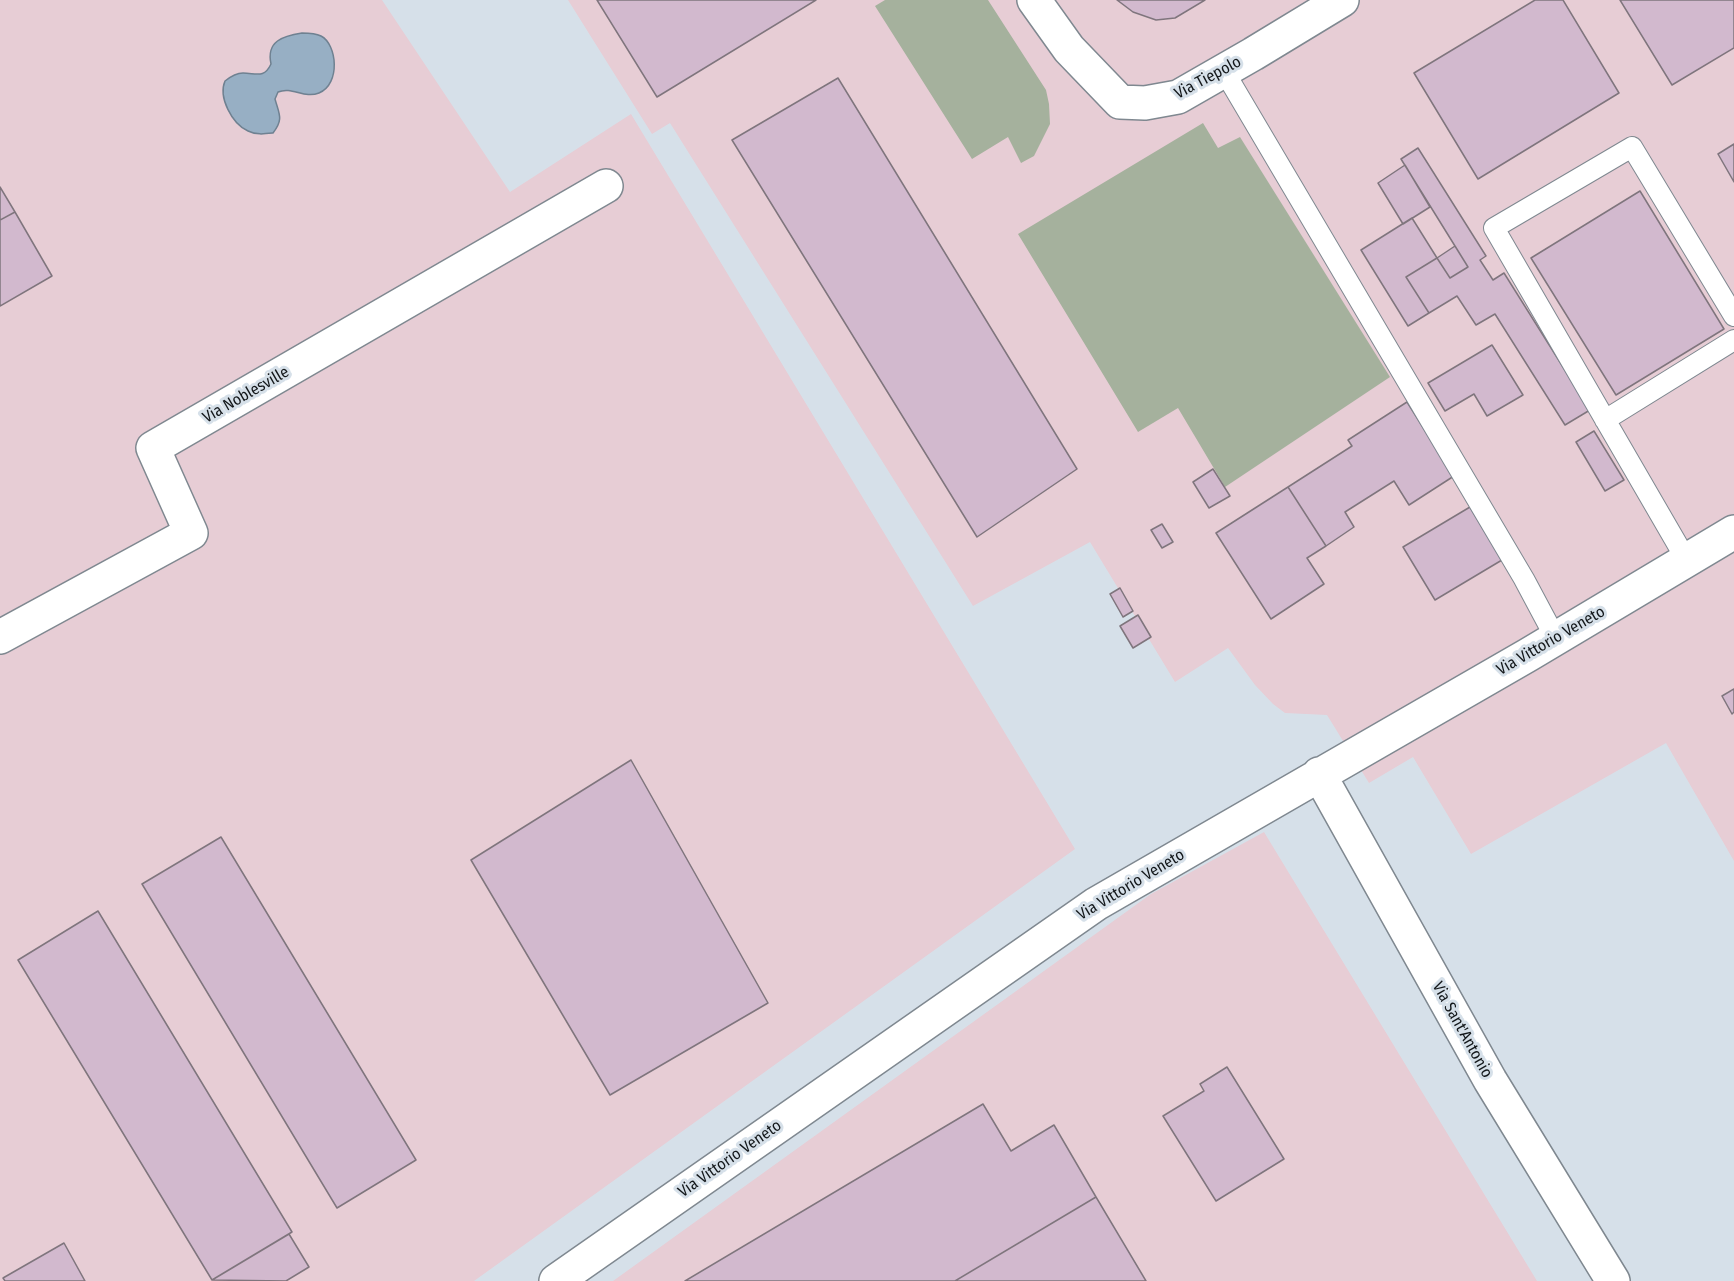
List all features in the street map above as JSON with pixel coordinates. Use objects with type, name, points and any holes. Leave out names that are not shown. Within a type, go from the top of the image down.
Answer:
[{"type":"street","name":"Via Tiepolo","points":[[1034,0],[1069,49],[1120,102],[1145,103],[1178,97],[1342,0]]},
{"type":"street","name":"Via Noblesville","points":[[0,637],[191,533],[153,448],[606,186]]},
{"type":"street","name":"Via Vittorio Veneto","points":[[556,1281],[1096,904],[1556,639],[1734,532]]},
{"type":"street","name":"Via Sant'Antonio","points":[[1319,774],[1490,1080],[1612,1281]]},
{"type":"lane","points":[[1224,71],[1524,579],[1556,639]]},
{"type":"lane","points":[[1687,561],[1494,228],[1632,147],[1734,316]]},
{"type":"lane","points":[[1605,420],[1734,340]]},
{"type":"shaded area","points":[[0,0],[382,0],[510,192],[631,114],[1075,849],[474,1281],[0,1281]]},
{"type":"shaded area","points":[[568,0],[1734,0],[1734,861],[1666,743],[1471,854],[1413,757],[1369,783],[1327,715],[1285,713],[1255,685],[1228,648],[1175,682],[1090,542],[973,606],[670,123],[652,134]]},
{"type":"shaded area","points":[[1264,832],[1537,1281],[613,1281],[1151,894]]},
{"type":"green space","points":[[885,0],[988,0],[1046,90],[1050,124],[1034,156],[1021,163],[1008,137],[972,159],[875,6]]},
{"type":"green space","points":[[1203,123],[1218,148],[1240,137],[1390,377],[1225,487],[1178,408],[1138,432],[1018,234]]},
{"type":"water","points":[[302,33],[321,36],[331,47],[334,73],[331,81],[319,93],[303,94],[288,90],[278,92],[275,99],[280,120],[273,133],[257,134],[248,131],[237,122],[228,109],[223,95],[225,81],[238,74],[266,72],[271,64],[271,50],[277,41]]},
{"type":"building","points":[[597,0],[816,0],[657,97]]},
{"type":"building","points":[[1117,0],[1205,0],[1175,18],[1156,20],[1133,12]]},
{"type":"building","points":[[1535,0],[1563,0],[1619,93],[1478,179],[1414,73]]},
{"type":"building","points":[[1620,0],[1734,0],[1734,48],[1672,85]]},
{"type":"building","points":[[838,78],[1077,469],[977,537],[732,140]]},
{"type":"building","points":[[1734,144],[1734,182],[1718,154]]},
{"type":"building","points":[[1418,148],[1486,256],[1480,260],[1493,280],[1504,273],[1590,410],[1565,425],[1495,314],[1476,325],[1457,296],[1429,313],[1406,277],[1437,258],[1450,278],[1468,267],[1401,159]]},
{"type":"building","points":[[1405,165],[1430,207],[1403,224],[1378,183]]},
{"type":"building","points":[[0,187],[15,212],[0,220]]},
{"type":"building","points":[[1640,191],[1724,329],[1616,395],[1531,258]]},
{"type":"building","points":[[15,212],[52,276],[0,306],[0,220]]},
{"type":"building","points":[[1412,218],[1437,258],[1406,277],[1429,313],[1408,326],[1361,250]]},
{"type":"building","points":[[1455,246],[1468,267],[1450,278],[1437,258]]},
{"type":"building","points":[[1492,345],[1523,395],[1487,416],[1474,394],[1445,411],[1428,383]]},
{"type":"building","points":[[1407,402],[1454,476],[1409,505],[1394,481],[1345,512],[1354,527],[1326,546],[1288,487],[1352,446],[1348,440]]},
{"type":"building","points":[[1594,431],[1624,480],[1605,491],[1576,442]]},
{"type":"building","points":[[1213,469],[1230,496],[1209,508],[1193,482]]},
{"type":"building","points":[[1288,487],[1326,546],[1307,558],[1324,584],[1271,619],[1216,533]]},
{"type":"building","points":[[1470,507],[1502,560],[1435,600],[1403,547]]},
{"type":"building","points":[[1162,524],[1173,542],[1162,548],[1151,530]]},
{"type":"building","points":[[1120,588],[1133,611],[1123,617],[1110,594]]},
{"type":"building","points":[[1138,615],[1151,637],[1133,648],[1120,626]]},
{"type":"building","points":[[1734,689],[1734,712],[1732,714],[1722,696]]},
{"type":"building","points":[[631,760],[768,1003],[610,1095],[471,860]]},
{"type":"building","points":[[221,837],[416,1160],[337,1208],[142,884]]},
{"type":"building","points":[[98,911],[292,1232],[212,1280],[18,960]]},
{"type":"building","points":[[1227,1067],[1284,1159],[1216,1201],[1163,1116],[1204,1091],[1200,1084]]},
{"type":"building","points":[[983,1104],[1011,1151],[1054,1125],[1096,1197],[955,1281],[685,1281]]},
{"type":"building","points":[[1096,1197],[1146,1281],[955,1281]]},
{"type":"building","points":[[289,1234],[309,1267],[286,1281],[212,1280]]},
{"type":"building","points":[[64,1243],[85,1281],[5,1281],[3,1278]]}]
